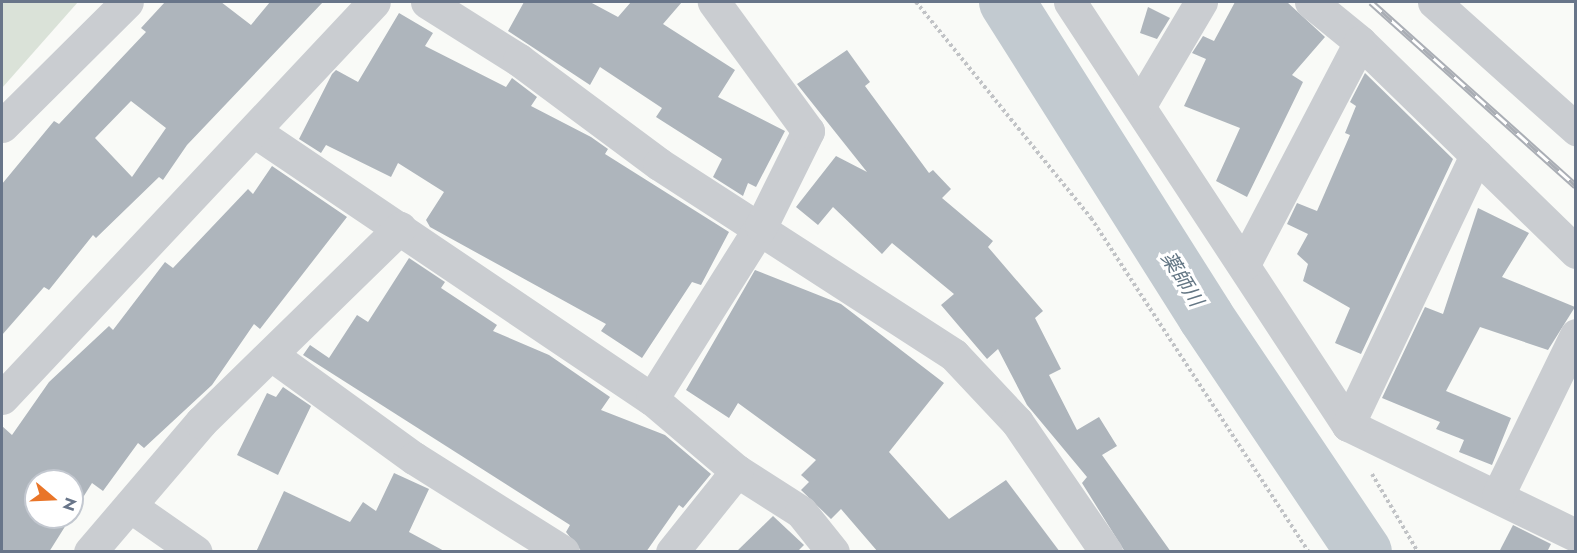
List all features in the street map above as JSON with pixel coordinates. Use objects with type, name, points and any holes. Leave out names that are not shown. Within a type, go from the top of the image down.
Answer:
[{"type":"street","points":[[2,126],[127,2]]},
{"type":"street","points":[[2,399],[374,2]]},
{"type":"street","points":[[427,2],[519,60],[659,164],[761,226],[954,355],[1017,422],[1106,552]]},
{"type":"street","points":[[652,399],[761,226],[808,131],[714,2]]},
{"type":"street","points":[[1070,2],[1140,105],[1348,425],[1498,495],[1575,535]]},
{"type":"street","points":[[1140,105],[1201,2]]},
{"type":"street","points":[[1311,2],[1360,42],[1575,252]]},
{"type":"street","points":[[1434,2],[1575,129]]},
{"type":"street","points":[[1244,264],[1360,42]]},
{"type":"street","points":[[254,131],[652,399],[737,471],[801,512],[833,552]]},
{"type":"street","points":[[1348,425],[1476,156]]},
{"type":"street","points":[[90,552],[201,422],[273,357],[400,228]]},
{"type":"street","points":[[1498,495],[1575,335]]},
{"type":"street","points":[[273,357],[414,458],[562,552]]},
{"type":"street","points":[[672,552],[737,471]]},
{"type":"street","points":[[130,506],[196,552]]},
{"type":"path","points":[[916,2],[1092,218],[1309,552]]},
{"type":"path","points":[[1348,425],[1418,552]]},
{"type":"shaded area","points":[[2,2],[78,2],[2,88]]},
{"type":"building","points":[[165,2],[221,2],[251,25],[270,2],[323,2],[187,145],[163,180],[159,177],[96,238],[93,235],[49,290],[44,287],[2,335],[2,184],[54,121],[59,124],[146,32],[141,28]],"holes":[[[131,101],[166,128],[132,177],[95,138]]]},
{"type":"building","points":[[524,2],[590,2],[618,17],[631,2],[682,2],[663,24],[735,70],[718,97],[785,131],[756,187],[748,183],[743,196],[713,177],[722,159],[656,117],[662,108],[600,67],[590,85],[508,31]]},
{"type":"building","points":[[1235,2],[1287,2],[1325,37],[1292,75],[1303,82],[1247,197],[1216,181],[1240,128],[1184,106],[1206,59],[1192,53],[1203,36],[1214,41]]},
{"type":"building","points":[[1148,7],[1170,18],[1157,39],[1140,33]]},
{"type":"building","points":[[399,13],[433,33],[425,46],[506,87],[512,78],[537,97],[531,106],[591,137],[608,149],[605,154],[729,232],[701,285],[692,282],[642,358],[601,331],[606,324],[430,227],[426,220],[444,192],[398,163],[391,177],[326,145],[321,153],[299,139],[332,74],[336,70],[358,82]]},
{"type":"building","points":[[847,50],[870,82],[865,86],[929,173],[933,170],[951,189],[942,198],[993,241],[988,247],[1043,311],[1035,318],[1061,369],[1049,375],[1077,430],[1099,417],[1117,446],[1102,455],[1171,552],[1125,552],[1082,483],[1087,477],[1027,405],[998,349],[987,359],[941,305],[954,294],[892,243],[882,254],[833,207],[818,225],[796,207],[836,156],[867,172],[797,84]]},
{"type":"building","points":[[1365,73],[1453,159],[1361,354],[1335,343],[1350,308],[1303,281],[1308,264],[1297,254],[1308,234],[1287,224],[1297,203],[1317,211],[1350,135],[1345,133],[1356,106],[1350,102]]},
{"type":"building","points":[[272,166],[347,217],[260,329],[254,324],[212,385],[144,448],[138,443],[103,491],[92,483],[84,496],[84,469],[24,469],[24,529],[63,529],[49,552],[2,552],[2,426],[12,435],[49,382],[109,326],[113,330],[165,262],[173,268],[248,189],[253,194]]},
{"type":"building","points":[[1478,208],[1529,233],[1502,277],[1575,307],[1548,350],[1480,327],[1446,391],[1511,418],[1492,465],[1459,452],[1464,440],[1436,429],[1440,422],[1382,398],[1425,307],[1443,314]]},
{"type":"building","points":[[409,258],[445,282],[441,288],[497,325],[493,331],[549,355],[610,397],[601,410],[665,435],[711,474],[683,508],[679,505],[646,552],[582,552],[566,532],[570,525],[303,355],[310,345],[329,358],[357,315],[368,322]]},
{"type":"building","points":[[755,270],[841,304],[944,383],[889,452],[949,519],[1006,480],[1060,552],[878,552],[841,509],[831,519],[801,490],[809,482],[801,475],[816,460],[738,403],[729,418],[686,390]]},
{"type":"building","points":[[283,387],[311,406],[278,475],[237,455],[267,393],[276,397]]},
{"type":"building","points":[[394,473],[429,489],[409,532],[446,552],[256,552],[284,491],[350,522],[363,502],[376,511]]},
{"type":"building","points":[[773,516],[804,545],[797,552],[736,552]]},
{"type":"building","points":[[1513,525],[1551,544],[1547,552],[1499,552]]},
{"type":"waterway","name":"薬師川","points":[[1007,2],[1206,317],[1364,552]]},
{"type":"railway","points":[[1371,2],[1576,186]]}]
